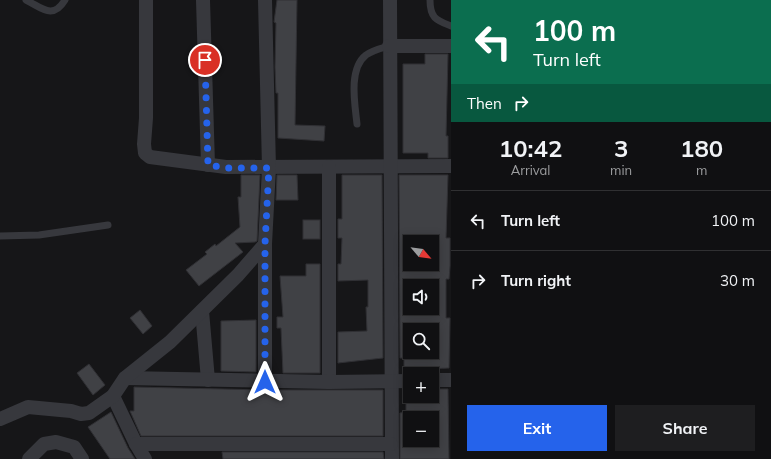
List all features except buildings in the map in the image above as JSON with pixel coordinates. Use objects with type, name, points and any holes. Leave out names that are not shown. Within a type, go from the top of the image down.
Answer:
[{"type":"street","points":[[146,0],[144,144],[145,153],[150,157],[226,168],[451,166]]},
{"type":"street","points":[[203,0],[208,165]]},
{"type":"street","points":[[265,0],[269,168],[265,244],[265,382]]},
{"type":"street","points":[[390,0],[393,381],[392,459]]},
{"type":"street","points":[[390,46],[451,46]]},
{"type":"street","points":[[329,167],[329,382]]},
{"type":"street","points":[[0,420],[28,407],[71,411],[81,414],[89,413],[113,396],[125,378],[170,342],[202,311],[265,244]]},
{"type":"street","points":[[202,311],[208,380]]},
{"type":"street","points":[[125,378],[265,382],[403,380]]},
{"type":"street","points":[[439,380],[451,380]]},
{"type":"street","points":[[113,396],[136,444],[145,459]]},
{"type":"street","points":[[29,459],[44,444],[56,442],[74,446],[82,459]]},
{"type":"street","points":[[136,444],[392,444]]},
{"type":"lane","points":[[26,0],[53,12],[60,8],[65,0]]},
{"type":"lane","points":[[430,0],[430,11],[436,20],[451,26]]},
{"type":"lane","points":[[357,124],[353,86],[358,68],[365,56],[376,50],[390,46]]},
{"type":"lane","points":[[0,236],[39,235],[108,224]]},
{"type":"route","points":[[205,60],[208,165],[226,168],[269,168],[265,244],[265,382]]}]
